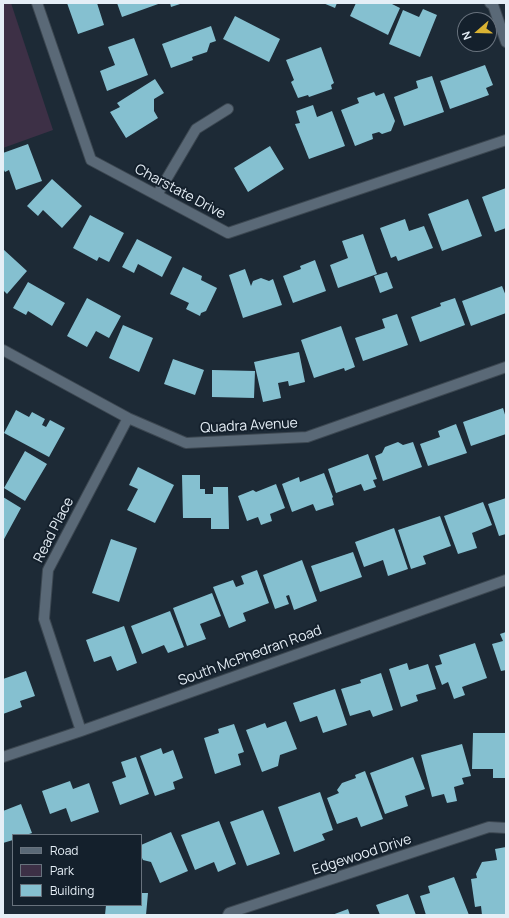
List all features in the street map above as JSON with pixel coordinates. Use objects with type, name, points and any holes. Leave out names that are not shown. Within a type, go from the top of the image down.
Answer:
[{"type":"street","name":"Charstate Drive","points":[[37,3],[91,160],[228,233],[506,140]]},
{"type":"street","points":[[490,3],[493,4],[506,42]]},
{"type":"street","points":[[157,196],[196,129],[228,109]]},
{"type":"street","name":"Quadra Avenue","points":[[3,350],[128,418],[186,443],[307,437],[506,367]]},
{"type":"street","name":"Read Place","points":[[80,731],[44,619],[48,570],[128,418]]},
{"type":"street","name":"South McPhedran Road","points":[[3,757],[506,580]]},
{"type":"street","name":"Edgewood Drive","points":[[228,915],[229,913],[490,827],[506,828]]},
{"type":"green space","points":[[3,3],[11,3],[53,130],[3,148]]},
{"type":"building","points":[[67,3],[97,3],[104,25],[78,34]]},
{"type":"building","points":[[117,3],[161,3],[122,17]]},
{"type":"building","points":[[170,3],[183,3],[171,7]]},
{"type":"building","points":[[323,3],[337,3],[335,8]]},
{"type":"building","points":[[356,3],[390,3],[400,8],[388,35],[350,16]]},
{"type":"building","points":[[423,9],[437,15],[420,57],[389,44],[403,10],[419,17]]},
{"type":"building","points":[[235,16],[280,39],[269,62],[223,39]]},
{"type":"building","points":[[211,26],[216,41],[210,43],[207,52],[192,57],[193,60],[171,68],[162,44]]},
{"type":"building","points":[[134,38],[148,75],[107,91],[100,71],[115,65],[108,47]]},
{"type":"building","points":[[321,47],[334,83],[331,85],[332,89],[309,97],[308,95],[298,98],[291,82],[294,80],[286,60]]},
{"type":"building","points":[[485,65],[493,85],[486,88],[489,95],[450,109],[440,81]]},
{"type":"building","points":[[432,76],[444,112],[404,126],[394,97],[418,88],[416,81]]},
{"type":"building","points":[[155,79],[164,93],[154,99],[154,111],[158,118],[126,138],[110,112],[120,107],[117,103]]},
{"type":"building","points":[[374,92],[376,96],[384,93],[395,121],[391,131],[382,134],[379,132],[372,134],[373,139],[355,146],[341,110],[359,103],[357,98]]},
{"type":"building","points":[[313,105],[317,117],[332,111],[345,146],[309,159],[295,124],[300,123],[296,111]]},
{"type":"building","points":[[28,144],[42,181],[16,190],[9,170],[5,172],[3,168],[3,153]]},
{"type":"building","points":[[270,146],[284,169],[248,192],[234,168]]},
{"type":"building","points":[[52,179],[82,206],[62,228],[43,210],[38,216],[27,206]]},
{"type":"building","points":[[506,188],[506,228],[495,232],[482,197]]},
{"type":"building","points":[[468,199],[482,236],[442,251],[428,214]]},
{"type":"building","points":[[90,215],[124,233],[109,262],[99,257],[97,261],[73,248]]},
{"type":"building","points":[[405,219],[409,231],[424,226],[433,248],[398,261],[396,256],[391,258],[380,228]]},
{"type":"building","points":[[363,234],[377,274],[338,288],[330,265],[348,258],[342,241]]},
{"type":"building","points":[[137,239],[172,257],[162,277],[138,264],[134,273],[122,267]]},
{"type":"building","points":[[3,249],[27,271],[7,294],[3,290]]},
{"type":"building","points":[[315,260],[326,291],[293,303],[283,276],[301,269],[300,266]]},
{"type":"building","points":[[183,267],[202,276],[201,280],[217,288],[206,311],[201,313],[200,316],[186,309],[189,303],[170,294]]},
{"type":"building","points":[[245,269],[251,286],[253,281],[261,278],[269,281],[273,279],[282,305],[243,318],[229,275]]},
{"type":"building","points":[[387,272],[393,288],[380,293],[374,276]]},
{"type":"building","points":[[28,282],[65,303],[52,326],[28,311],[26,315],[13,308]]},
{"type":"building","points":[[502,286],[506,296],[506,313],[471,326],[462,301]]},
{"type":"building","points":[[87,298],[121,316],[109,338],[96,331],[87,347],[67,336]]},
{"type":"building","points":[[455,298],[465,325],[420,342],[411,317],[441,306],[440,303]]},
{"type":"building","points":[[397,314],[408,345],[363,361],[355,338],[385,328],[382,319]]},
{"type":"building","points":[[123,325],[153,338],[139,372],[109,358]]},
{"type":"building","points":[[341,326],[355,367],[345,371],[344,368],[314,378],[301,340]]},
{"type":"building","points":[[299,352],[305,382],[289,386],[288,381],[278,383],[281,398],[263,402],[254,362]]},
{"type":"building","points":[[173,359],[204,370],[195,395],[164,384]]},
{"type":"building","points":[[212,370],[255,371],[254,398],[212,397]]},
{"type":"building","points":[[503,408],[506,418],[506,434],[471,446],[463,422]]},
{"type":"building","points":[[16,410],[29,417],[32,412],[45,419],[42,425],[46,427],[50,420],[65,428],[49,457],[4,433]]},
{"type":"building","points":[[456,424],[467,453],[428,466],[420,444],[440,437],[438,431]]},
{"type":"building","points":[[398,442],[403,445],[413,442],[422,467],[383,481],[375,456],[382,453],[385,447]]},
{"type":"building","points":[[25,451],[47,464],[25,501],[4,488]]},
{"type":"building","points":[[368,454],[377,479],[373,480],[376,487],[364,491],[361,484],[336,493],[328,469]]},
{"type":"building","points":[[138,467],[174,485],[155,523],[127,510],[138,489],[129,485]]},
{"type":"building","points":[[324,473],[333,497],[334,505],[316,511],[313,504],[292,512],[282,484],[299,477],[300,482]]},
{"type":"building","points":[[182,475],[200,475],[200,489],[205,489],[205,494],[213,494],[213,487],[228,487],[229,529],[211,529],[211,518],[183,518]]},
{"type":"building","points":[[276,484],[285,508],[270,514],[272,521],[261,525],[258,517],[247,521],[238,496],[253,490],[256,492]]},
{"type":"building","points":[[3,497],[21,508],[3,541]]},
{"type":"building","points":[[506,498],[506,534],[499,536],[488,504]]},
{"type":"building","points":[[483,502],[492,525],[472,533],[477,548],[458,554],[444,516]]},
{"type":"building","points":[[440,516],[451,546],[423,556],[426,564],[411,569],[398,530]]},
{"type":"building","points":[[394,528],[408,569],[388,576],[383,560],[364,567],[355,542]]},
{"type":"building","points":[[111,539],[137,548],[119,602],[92,593]]},
{"type":"building","points":[[353,552],[362,577],[320,592],[311,566]]},
{"type":"building","points":[[302,560],[317,601],[294,610],[289,595],[286,596],[289,604],[275,609],[263,575]]},
{"type":"building","points":[[257,570],[269,603],[243,613],[246,621],[229,628],[213,587],[233,580],[236,587],[244,584],[241,576]]},
{"type":"building","points":[[212,593],[221,616],[200,624],[206,639],[187,646],[173,608]]},
{"type":"building","points":[[170,611],[184,647],[168,653],[164,645],[142,654],[131,626]]},
{"type":"building","points":[[124,626],[137,663],[117,671],[111,656],[94,662],[86,640]]},
{"type":"building","points":[[506,632],[506,670],[501,671],[492,644],[503,641],[500,634]]},
{"type":"building","points":[[475,643],[487,678],[462,687],[465,695],[454,699],[448,682],[442,685],[435,666],[442,664],[439,655]]},
{"type":"building","points":[[407,663],[409,670],[428,664],[436,689],[416,695],[418,701],[401,707],[389,669]]},
{"type":"building","points":[[26,671],[35,696],[20,701],[22,707],[3,714],[3,679]]},
{"type":"building","points":[[381,673],[393,710],[373,717],[370,710],[350,716],[341,689],[361,683],[360,680]]},
{"type":"building","points":[[335,689],[347,725],[323,733],[317,716],[300,722],[293,703]]},
{"type":"building","points":[[286,721],[297,749],[280,755],[278,766],[262,772],[246,730],[265,723],[267,728]]},
{"type":"building","points":[[234,724],[244,752],[238,754],[241,765],[215,774],[204,738],[219,733],[218,729]]},
{"type":"building","points":[[473,733],[506,733],[506,778],[493,778],[493,769],[472,769]]},
{"type":"building","points":[[462,744],[471,776],[462,778],[464,784],[454,787],[457,801],[447,803],[444,794],[432,797],[421,755]]},
{"type":"building","points":[[161,748],[163,754],[173,750],[183,778],[173,782],[175,789],[155,796],[140,756]]},
{"type":"building","points":[[136,757],[149,794],[120,805],[112,782],[126,777],[121,762]]},
{"type":"building","points":[[413,757],[425,789],[405,796],[408,806],[385,814],[370,773]]},
{"type":"building","points":[[365,771],[383,819],[361,827],[357,817],[337,824],[327,798],[339,793],[337,790],[342,783],[356,778],[355,775]]},
{"type":"building","points":[[70,781],[73,789],[89,783],[99,812],[71,822],[66,808],[50,814],[42,791]]},
{"type":"building","points":[[320,792],[333,830],[322,834],[325,840],[294,852],[278,807]]},
{"type":"building","points":[[21,804],[32,833],[12,834],[12,840],[3,843],[3,811]]},
{"type":"building","points":[[263,810],[280,854],[247,866],[230,822]]},
{"type":"building","points":[[219,821],[236,864],[218,872],[214,862],[195,870],[181,835]]},
{"type":"building","points":[[171,832],[188,871],[160,883],[151,862],[143,860],[142,858],[142,845]]},
{"type":"building","points":[[506,847],[506,914],[482,915],[481,906],[475,907],[471,879],[477,878],[476,874],[482,862],[497,860],[495,849]]},
{"type":"building","points":[[454,877],[469,915],[426,915],[420,896],[430,893],[428,886]]},
{"type":"building","points":[[142,893],[148,893],[146,915],[105,915],[106,906],[142,906]]},
{"type":"building","points":[[408,894],[416,915],[380,915],[376,905]]},
{"type":"building","points":[[348,909],[350,915],[332,915]]}]
